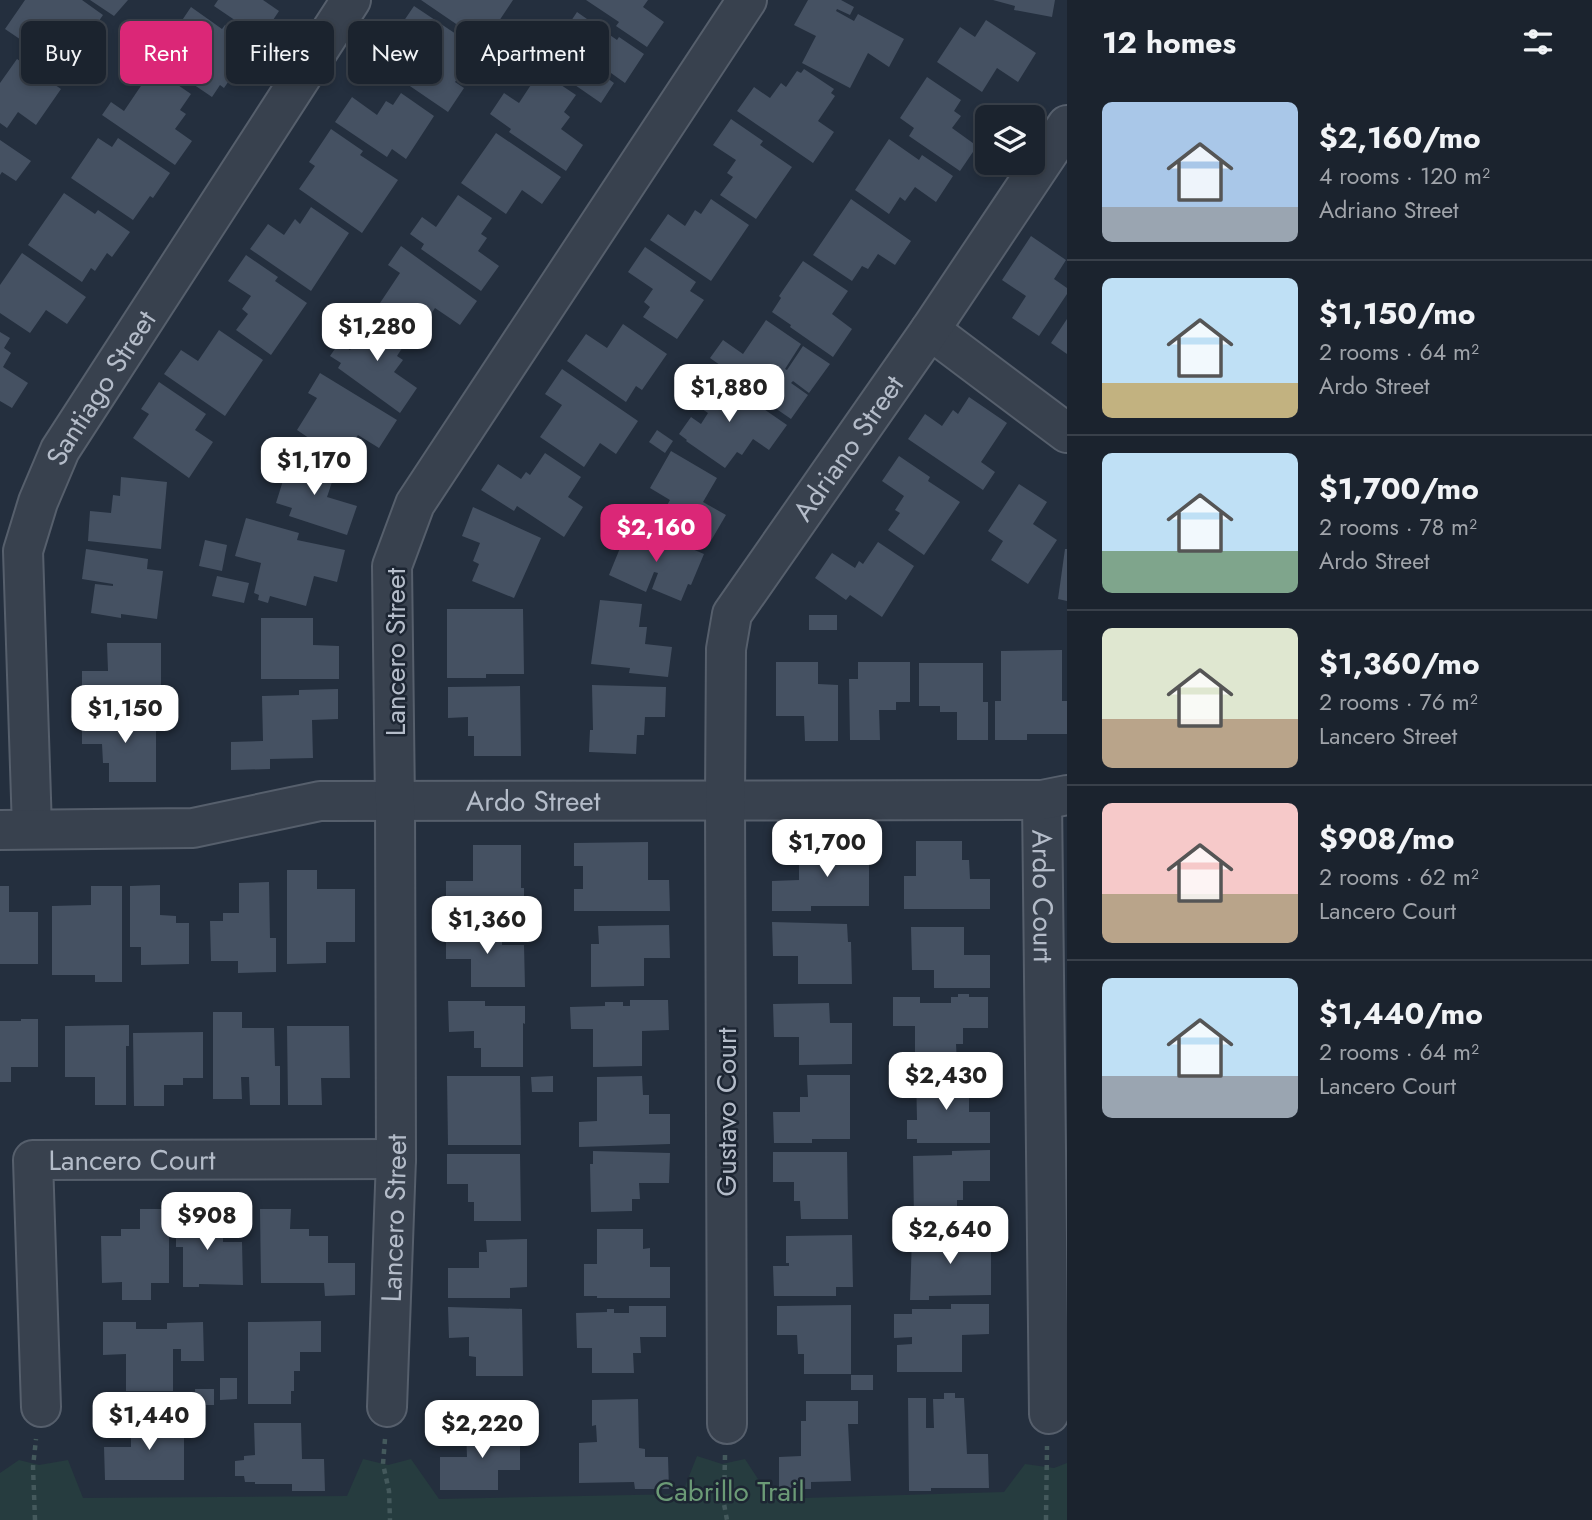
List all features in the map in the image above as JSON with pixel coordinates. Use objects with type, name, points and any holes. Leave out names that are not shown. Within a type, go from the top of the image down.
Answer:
[{"type":"street","name":"Santiago Street","points":[[16,829],[23,551],[38,502],[60,450],[351,0]]},
{"type":"street","name":"Lancero Street","points":[[387,1407],[396,1159],[396,802],[391,566],[415,504],[747,0]]},
{"type":"street","name":"Adriano Street","points":[[724,799],[726,649],[732,614],[930,330],[1067,125]]},
{"type":"street","points":[[930,330],[1067,433]]},
{"type":"street","name":"Ardo Street","points":[[16,829],[193,828],[320,801],[1055,797]]},
{"type":"street","name":"Ardo Court","points":[[1049,1414],[1055,797]]},
{"type":"street","name":"Gustavo Court","points":[[724,799],[727,1424]]},
{"type":"street","name":"Lancero Court","points":[[41,1407],[33,1160],[396,1159]]},
{"type":"path","points":[[34,1520],[33,1467],[41,1407]]},
{"type":"path","points":[[387,1407],[383,1464],[389,1491],[390,1520]]},
{"type":"path","points":[[1046,1520],[1049,1414]]},
{"type":"path","points":[[727,1424],[724,1504],[727,1520]]},
{"type":"green space","name":"Cabrillo Trail","points":[[697,1456],[722,1464],[745,1459],[771,1499],[1004,1492],[1025,1464],[1054,1468],[1067,1463],[1067,1520],[0,1520],[0,1473],[19,1460],[39,1465],[68,1460],[83,1498],[347,1496],[363,1459],[388,1465],[411,1459],[439,1499],[682,1494]]},
{"type":"building","points":[[25,0],[82,0],[103,15],[99,21],[21,21],[21,40],[5,29]]},
{"type":"building","points":[[90,0],[128,0],[114,16]]},
{"type":"building","points":[[218,0],[263,0],[279,11],[272,21],[236,21],[214,6]]},
{"type":"building","points":[[421,0],[513,0],[499,21],[456,21],[456,24]]},
{"type":"building","points":[[586,0],[648,0],[643,7],[664,22],[647,47],[616,26],[619,22]]},
{"type":"building","points":[[808,0],[841,0],[854,7],[850,15],[837,9],[836,11],[854,21],[858,14],[904,39],[889,67],[868,53],[850,88],[802,63],[816,36],[794,25]]},
{"type":"building","points":[[993,0],[1055,0],[1052,17],[1014,10],[1015,6]]},
{"type":"building","points":[[414,6],[436,21],[404,21]]},
{"type":"building","points":[[191,7],[211,21],[182,21]]},
{"type":"building","points":[[577,12],[590,21],[571,21]]},
{"type":"building","points":[[986,20],[1036,53],[1018,82],[997,68],[982,92],[937,62],[960,27],[975,37]]},
{"type":"building","points":[[212,22],[222,29],[226,26],[227,84],[224,88],[220,85],[212,97],[193,84],[212,84]]},
{"type":"building","points":[[442,25],[456,34],[455,82],[464,88],[448,112],[407,84],[442,84]]},
{"type":"building","points":[[609,34],[617,40],[619,37],[644,54],[625,83],[609,72]]},
{"type":"building","points":[[17,59],[21,62],[21,84],[54,84],[61,89],[36,125],[18,112],[7,128],[0,123],[0,83]]},
{"type":"building","points":[[804,69],[834,89],[831,93],[835,96],[818,121],[834,132],[813,163],[737,111],[754,87],[770,98],[781,83],[786,87],[797,71],[801,73]]},
{"type":"building","points":[[927,77],[961,100],[954,111],[961,116],[952,128],[975,145],[975,149],[960,171],[909,136],[914,128],[900,118]]},
{"type":"building","points":[[609,79],[614,83],[601,103],[573,84],[609,84]]},
{"type":"building","points":[[142,84],[176,84],[191,94],[180,110],[186,114],[175,129],[192,141],[175,165],[102,115],[111,102],[124,111]]},
{"type":"building","points":[[531,84],[560,84],[576,95],[564,112],[570,117],[561,129],[583,145],[566,171],[509,132],[511,129],[490,114],[504,93],[519,103]]},
{"type":"building","points":[[401,93],[434,116],[406,159],[392,149],[387,157],[335,122],[352,97],[377,115],[386,101],[393,105]]},
{"type":"building","points":[[731,119],[763,141],[760,145],[792,167],[756,219],[720,195],[733,177],[727,173],[736,160],[713,145]]},
{"type":"building","points":[[331,129],[363,151],[360,155],[398,180],[362,233],[299,189],[315,166],[309,162]]},
{"type":"building","points":[[496,133],[561,177],[542,204],[522,190],[506,214],[461,183]]},
{"type":"building","points":[[98,138],[112,147],[118,138],[170,173],[153,198],[150,196],[133,220],[71,178]]},
{"type":"building","points":[[889,139],[919,160],[922,155],[953,176],[936,202],[915,187],[905,201],[900,197],[889,214],[855,190]]},
{"type":"building","points":[[0,140],[31,161],[16,181],[2,172],[0,175]]},
{"type":"building","points":[[64,193],[95,214],[98,210],[130,232],[112,257],[107,253],[95,271],[91,268],[82,282],[28,245]]},
{"type":"building","points":[[458,195],[492,218],[481,234],[487,238],[478,251],[499,266],[481,291],[421,249],[424,244],[410,234],[422,217],[436,227]]},
{"type":"building","points":[[711,199],[749,225],[711,281],[650,240],[668,214],[685,226],[695,210],[701,214]]},
{"type":"building","points":[[851,199],[911,241],[895,265],[878,254],[868,269],[862,266],[852,281],[813,255]]},
{"type":"building","points":[[311,207],[349,233],[311,291],[250,249],[268,224],[284,235],[295,219],[300,224]]},
{"type":"building","points":[[1031,236],[1066,260],[1054,279],[1067,288],[1067,294],[1039,336],[1012,318],[1026,296],[1002,280]]},
{"type":"building","points":[[401,246],[477,301],[460,325],[435,308],[426,322],[420,318],[411,330],[378,306],[400,273],[388,265]]},
{"type":"building","points":[[645,247],[696,282],[690,291],[704,300],[677,339],[643,317],[650,307],[644,302],[653,289],[628,272]]},
{"type":"building","points":[[22,253],[86,297],[67,324],[46,310],[30,333],[0,313],[0,285]]},
{"type":"building","points":[[246,255],[278,277],[275,281],[307,303],[271,355],[236,330],[248,314],[242,309],[251,296],[228,281]]},
{"type":"building","points":[[803,261],[848,291],[832,314],[852,329],[833,357],[772,312],[781,298],[779,296]]},
{"type":"building","points":[[374,315],[408,339],[397,356],[403,360],[394,372],[417,388],[400,413],[338,368],[341,363],[330,356],[339,343],[350,350]]},
{"type":"building","points":[[1067,319],[1067,354],[1051,343]]},
{"type":"building","points":[[766,320],[801,344],[785,369],[787,370],[803,346],[830,364],[809,393],[793,381],[791,383],[808,395],[791,419],[710,358],[723,340],[743,354]]},
{"type":"building","points":[[623,324],[667,354],[642,390],[636,386],[626,402],[567,361],[586,334],[607,348]]},
{"type":"building","points":[[219,330],[263,360],[225,416],[164,374],[181,350],[198,361]]},
{"type":"building","points":[[0,332],[10,338],[4,348],[11,353],[3,367],[28,383],[12,408],[0,401]]},
{"type":"building","points":[[562,369],[638,421],[616,454],[600,443],[584,467],[540,437],[562,405],[545,394]]},
{"type":"building","points":[[320,373],[397,420],[379,448],[358,435],[342,459],[338,457],[333,464],[317,454],[322,447],[297,430],[317,398],[308,393]]},
{"type":"building","points":[[710,376],[756,408],[758,405],[787,425],[769,450],[753,439],[742,455],[737,452],[725,468],[679,434],[691,417],[701,424],[708,413],[692,402]]},
{"type":"building","points":[[159,382],[206,414],[195,430],[213,442],[189,478],[133,438],[149,414],[141,409]]},
{"type":"building","points":[[969,397],[1007,423],[981,462],[995,472],[983,490],[908,439],[925,414],[942,426],[953,410],[958,414]]},
{"type":"building","points":[[657,430],[673,441],[665,453],[649,442]]},
{"type":"building","points":[[671,451],[717,478],[703,502],[726,515],[709,544],[661,516],[670,500],[650,488]]},
{"type":"building","points":[[545,453],[581,477],[568,497],[583,507],[564,537],[517,506],[514,511],[481,490],[498,464],[521,479],[526,472],[530,475]]},
{"type":"building","points":[[291,455],[328,467],[324,479],[332,482],[327,497],[357,506],[347,535],[289,516],[292,508],[276,503]]},
{"type":"building","points":[[899,456],[930,477],[928,481],[960,502],[924,555],[888,530],[900,513],[895,510],[904,496],[882,481]]},
{"type":"building","points":[[121,477],[167,482],[161,549],[88,541],[90,511],[111,513],[113,495],[120,496]]},
{"type":"building","points":[[1019,484],[1047,502],[1033,524],[1057,540],[1028,584],[991,560],[1003,541],[988,531]]},
{"type":"building","points":[[473,507],[541,538],[514,598],[472,581],[479,564],[473,561],[480,543],[462,536]]},
{"type":"building","points":[[246,518],[299,533],[297,540],[345,550],[337,582],[314,576],[306,606],[270,596],[268,603],[258,600],[259,595],[254,593],[261,563],[235,556]]},
{"type":"building","points":[[647,530],[704,554],[681,601],[652,589],[658,573],[654,572],[646,592],[609,575],[627,531],[643,538]]},
{"type":"building","points":[[205,540],[227,545],[222,571],[199,566]]},
{"type":"building","points":[[878,542],[914,566],[882,617],[850,595],[846,600],[815,578],[832,553],[855,568],[859,561],[863,564]]},
{"type":"building","points":[[86,549],[148,559],[147,569],[163,571],[157,619],[121,614],[121,618],[91,613],[95,584],[113,584],[82,579]]},
{"type":"building","points":[[1067,549],[1067,601],[1058,599]]},
{"type":"building","points":[[217,576],[249,583],[244,603],[212,596]]},
{"type":"building","points":[[600,600],[642,604],[639,627],[647,627],[645,644],[672,647],[668,677],[629,673],[630,668],[591,664]]},
{"type":"building","points":[[447,609],[523,609],[524,674],[447,678]]},
{"type":"building","points":[[809,615],[837,615],[837,630],[809,630]]},
{"type":"building","points":[[261,618],[313,618],[313,645],[339,646],[339,679],[261,679]]},
{"type":"building","points":[[107,643],[161,643],[161,705],[82,705],[82,671],[108,671]]},
{"type":"building","points":[[1062,650],[1062,701],[1067,701],[1067,734],[1027,734],[1027,740],[995,740],[995,701],[1001,701],[1001,651]]},
{"type":"building","points":[[776,662],[818,662],[818,684],[838,685],[838,741],[805,741],[804,716],[776,716]]},
{"type":"building","points":[[858,662],[910,662],[910,702],[896,702],[896,710],[879,710],[880,740],[850,740],[849,679],[858,679]]},
{"type":"building","points":[[919,663],[983,663],[983,702],[988,702],[988,740],[957,740],[957,712],[940,712],[940,706],[919,706]]},
{"type":"building","points":[[592,685],[666,687],[665,717],[645,717],[644,735],[637,735],[636,754],[589,752],[590,730],[593,730]]},
{"type":"building","points":[[520,686],[521,756],[474,756],[474,736],[468,736],[468,717],[448,718],[448,687]]},
{"type":"building","points":[[338,689],[338,719],[312,720],[313,758],[270,759],[270,769],[231,770],[231,742],[263,741],[262,696],[299,695],[299,690]]},
{"type":"building","points":[[82,715],[156,715],[156,782],[109,782],[109,763],[103,763],[102,744],[82,744]]},
{"type":"building","points":[[916,841],[962,841],[962,860],[969,860],[970,879],[990,879],[990,909],[904,909],[904,876],[916,876]]},
{"type":"building","points":[[648,842],[648,880],[669,880],[670,911],[574,911],[574,889],[583,889],[583,866],[574,866],[574,843]]},
{"type":"building","points":[[806,843],[869,843],[869,906],[811,906],[811,911],[772,911],[772,881],[799,880],[799,864],[806,864]]},
{"type":"building","points":[[473,845],[521,845],[521,888],[524,888],[524,905],[484,905],[484,911],[446,911],[446,881],[473,881]]},
{"type":"building","points":[[287,870],[317,870],[317,889],[355,889],[355,942],[326,942],[326,963],[287,964]]},
{"type":"building","points":[[269,882],[270,938],[276,938],[276,972],[238,973],[238,961],[211,961],[210,921],[223,921],[223,913],[239,913],[239,883]]},
{"type":"building","points":[[160,885],[160,915],[176,916],[176,923],[189,923],[189,964],[141,965],[141,947],[130,947],[130,886]]},
{"type":"building","points":[[0,886],[9,886],[9,912],[38,912],[38,964],[0,964]]},
{"type":"building","points":[[91,886],[122,886],[122,982],[95,982],[95,975],[52,975],[52,906],[91,905]]},
{"type":"building","points":[[772,922],[847,924],[848,942],[851,942],[852,984],[798,984],[798,956],[773,956]]},
{"type":"building","points":[[502,925],[502,945],[524,945],[525,987],[471,987],[471,959],[446,959],[446,926]]},
{"type":"building","points":[[669,925],[670,958],[644,958],[644,986],[591,987],[591,944],[599,944],[598,926]]},
{"type":"building","points":[[911,927],[964,927],[964,955],[990,955],[990,988],[934,988],[934,970],[912,970]]},
{"type":"building","points":[[958,994],[988,997],[988,1028],[963,1028],[963,1044],[956,1044],[957,1064],[915,1065],[915,1026],[893,1026],[893,997],[920,997],[920,1003],[951,1003],[951,997],[958,997]]},
{"type":"building","points":[[630,1000],[668,1000],[669,1030],[642,1031],[642,1066],[593,1067],[593,1029],[571,1029],[570,1007],[605,1006],[605,1002],[623,1002],[623,1006],[630,1006]]},
{"type":"building","points":[[448,1001],[485,1001],[485,1006],[525,1006],[523,1067],[481,1067],[481,1048],[474,1048],[474,1031],[449,1032]]},
{"type":"building","points":[[829,1003],[830,1023],[852,1023],[852,1064],[799,1065],[799,1037],[774,1037],[773,1004]]},
{"type":"building","points":[[213,1012],[242,1012],[242,1028],[274,1028],[275,1066],[280,1066],[280,1105],[250,1105],[249,1077],[241,1077],[242,1099],[213,1099]]},
{"type":"building","points":[[38,1019],[38,1067],[11,1067],[11,1082],[0,1082],[0,1021]]},
{"type":"building","points":[[129,1025],[129,1046],[126,1046],[126,1105],[95,1105],[95,1077],[65,1077],[65,1026]]},
{"type":"building","points":[[287,1026],[349,1026],[350,1078],[321,1078],[322,1105],[288,1105]]},
{"type":"building","points":[[203,1032],[203,1078],[183,1078],[183,1085],[164,1085],[164,1106],[134,1106],[133,1033]]},
{"type":"building","points":[[916,1073],[963,1073],[964,1093],[969,1093],[969,1112],[990,1112],[990,1143],[917,1143],[917,1139],[907,1139],[907,1120],[917,1120]]},
{"type":"building","points":[[807,1075],[850,1075],[850,1139],[774,1143],[773,1112],[800,1112],[800,1097],[808,1097]]},
{"type":"building","points":[[447,1076],[520,1076],[521,1145],[448,1145]]},
{"type":"building","points":[[553,1076],[553,1092],[532,1092],[531,1077]]},
{"type":"building","points":[[642,1076],[643,1095],[649,1095],[649,1114],[670,1114],[670,1144],[579,1147],[579,1122],[597,1121],[597,1077]]},
{"type":"building","points":[[990,1150],[990,1181],[963,1181],[963,1200],[957,1200],[957,1219],[914,1219],[913,1156]]},
{"type":"building","points":[[593,1151],[670,1153],[669,1183],[639,1183],[640,1199],[632,1199],[632,1211],[591,1212],[590,1164],[593,1164]]},
{"type":"building","points":[[773,1152],[847,1152],[848,1219],[801,1219],[800,1201],[794,1201],[794,1182],[773,1182]]},
{"type":"building","points":[[447,1154],[520,1154],[521,1221],[474,1221],[474,1202],[468,1202],[468,1184],[447,1184]]},
{"type":"building","points":[[140,1209],[169,1209],[169,1283],[151,1283],[151,1300],[122,1300],[122,1282],[102,1283],[101,1236],[121,1236],[121,1229],[140,1229]]},
{"type":"building","points":[[260,1209],[291,1209],[290,1229],[309,1229],[309,1236],[328,1236],[328,1263],[355,1263],[355,1295],[325,1296],[324,1283],[261,1283]]},
{"type":"building","points":[[176,1210],[208,1210],[208,1236],[223,1235],[223,1242],[242,1242],[243,1285],[199,1284],[199,1287],[183,1287],[183,1247],[176,1247]]},
{"type":"building","points":[[597,1229],[643,1229],[643,1249],[650,1248],[650,1267],[670,1267],[670,1298],[584,1296],[584,1264],[597,1264]]},
{"type":"building","points":[[852,1235],[853,1287],[836,1287],[836,1296],[774,1296],[773,1266],[789,1266],[789,1263],[786,1263],[786,1236]]},
{"type":"building","points":[[912,1236],[991,1236],[991,1295],[929,1296],[929,1300],[910,1300]]},
{"type":"building","points":[[527,1239],[527,1287],[510,1288],[510,1298],[448,1298],[448,1268],[479,1268],[479,1252],[487,1252],[486,1240]]},
{"type":"building","points":[[951,1304],[989,1304],[989,1334],[962,1335],[962,1372],[897,1372],[897,1345],[912,1344],[912,1337],[894,1338],[894,1314],[912,1314],[912,1309],[951,1309]]},
{"type":"building","points":[[851,1305],[851,1374],[804,1374],[804,1354],[798,1354],[797,1335],[777,1335],[777,1306]]},
{"type":"building","points":[[629,1306],[666,1306],[666,1337],[640,1337],[641,1353],[633,1353],[634,1373],[592,1373],[592,1348],[577,1348],[576,1313],[607,1312],[607,1309],[614,1309],[614,1313],[629,1313]]},
{"type":"building","points":[[448,1307],[522,1309],[523,1376],[476,1376],[476,1357],[469,1356],[469,1337],[449,1338]]},
{"type":"building","points":[[321,1321],[321,1352],[300,1352],[300,1371],[294,1371],[291,1404],[248,1404],[248,1322]]},
{"type":"building","points":[[103,1322],[136,1322],[136,1329],[167,1329],[167,1323],[203,1322],[204,1361],[181,1361],[181,1349],[173,1349],[173,1391],[126,1391],[126,1354],[103,1355]]},
{"type":"building","points":[[851,1375],[873,1375],[873,1390],[851,1390]]},
{"type":"building","points":[[220,1378],[237,1378],[237,1399],[220,1400]]},
{"type":"building","points":[[195,1389],[214,1389],[214,1405],[196,1405]]},
{"type":"building","points":[[944,1393],[955,1393],[955,1398],[964,1398],[967,1454],[988,1454],[989,1488],[931,1488],[931,1491],[909,1491],[908,1398],[926,1398],[926,1428],[934,1428],[933,1399],[944,1399]]},
{"type":"building","points":[[638,1399],[639,1448],[645,1449],[645,1457],[668,1457],[669,1489],[635,1489],[634,1482],[579,1483],[579,1443],[597,1442],[596,1425],[592,1426],[592,1400]]},
{"type":"building","points":[[806,1401],[858,1401],[858,1424],[848,1424],[851,1481],[811,1482],[811,1489],[779,1489],[779,1457],[801,1456],[801,1421],[806,1421]]},
{"type":"building","points":[[131,1419],[184,1419],[184,1480],[105,1480],[104,1447],[131,1447]]},
{"type":"building","points":[[254,1423],[301,1423],[302,1459],[324,1459],[325,1491],[292,1491],[292,1484],[255,1484],[245,1482],[244,1476],[235,1476],[235,1461],[244,1460],[244,1456],[255,1455]]},
{"type":"building","points":[[520,1428],[520,1470],[498,1470],[498,1490],[440,1490],[440,1457],[467,1457],[466,1429]]}]
